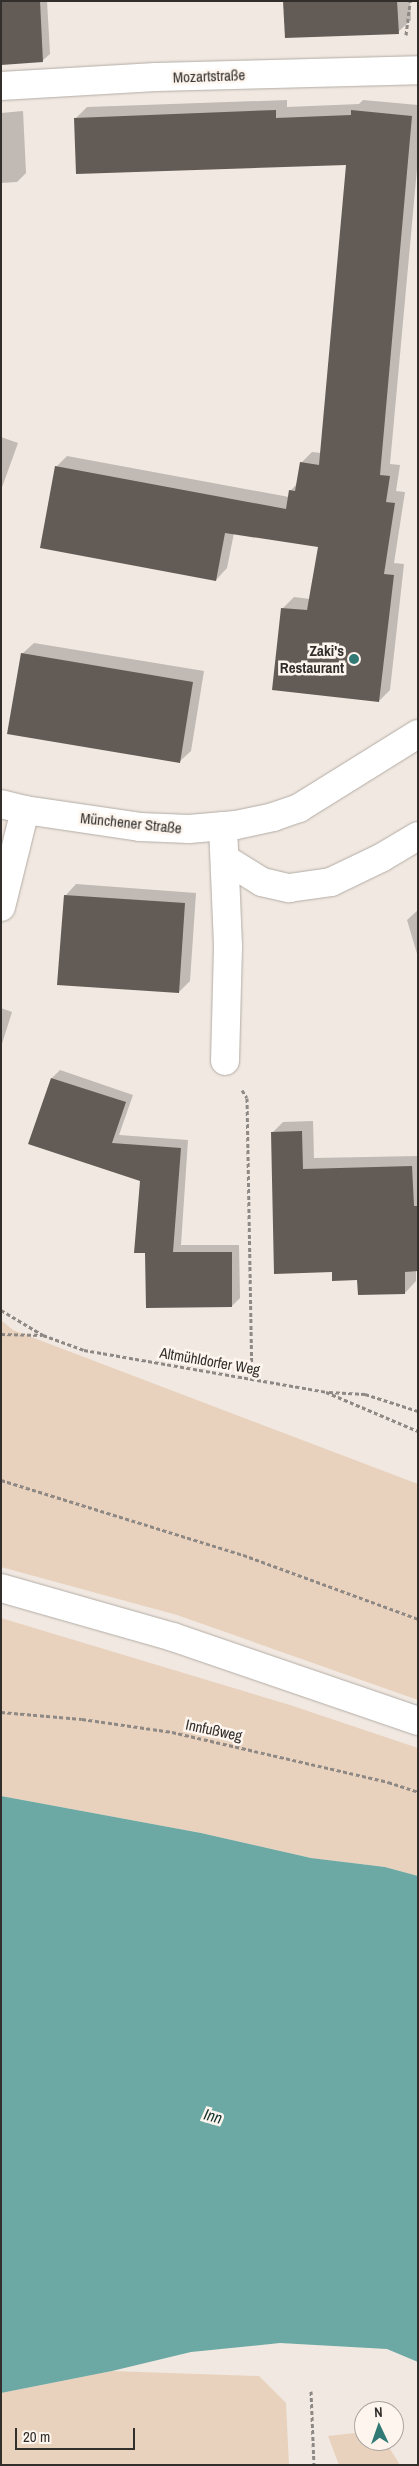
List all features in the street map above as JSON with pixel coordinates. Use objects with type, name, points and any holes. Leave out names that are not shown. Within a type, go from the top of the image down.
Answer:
[{"type":"street","name":"Mozartstraße","points":[[1,86],[156,77],[418,70]]},
{"type":"street","name":"Münchener Straße","points":[[13,807],[140,827],[188,829],[223,826],[273,817],[299,808],[418,734]]},
{"type":"street","points":[[1,907],[13,807]]},
{"type":"street","points":[[223,826],[228,947],[225,1061]]},
{"type":"street","points":[[224,859],[262,882],[289,888],[331,882],[381,858],[418,836]]},
{"type":"street","points":[[1,1588],[173,1637],[418,1721]]},
{"type":"path","points":[[225,1061],[247,1098],[252,1380]]},
{"type":"path","name":"Altmühldorfer Weg","points":[[1,1310],[43,1335],[84,1350],[326,1392],[418,1431]]},
{"type":"path","points":[[1,1334],[43,1335]]},
{"type":"path","points":[[326,1392],[365,1394],[418,1411]]},
{"type":"path","points":[[1,1480],[249,1557],[418,1619]]},
{"type":"path","name":"Innfußweg","points":[[1,1712],[82,1719],[172,1732],[379,1780],[418,1792]]},
{"type":"path","points":[[311,2391],[314,2465]]},
{"type":"shaded area","points":[[1,1320],[13,1330],[418,1484],[418,1700],[177,1615],[1,1567]]},
{"type":"shaded area","points":[[1,1618],[290,1705],[418,1748],[418,1876],[385,1867],[311,1858],[201,1833],[1,1796]]},
{"type":"shaded area","points":[[112,2371],[259,2376],[286,2403],[289,2465],[1,2465],[1,2393]]},
{"type":"shaded area","points":[[354,2433],[354,2451],[391,2451],[400,2465],[339,2465],[328,2436]]},
{"type":"water","name":"Inn","points":[[1,1796],[201,1833],[311,1858],[385,1867],[418,1876],[418,2362],[387,2349],[280,2343],[191,2352],[112,2371],[1,2393]]},
{"type":"building","points":[[1,1],[40,1],[43,62],[1,65]]},
{"type":"building","points":[[283,1],[397,1],[399,34],[285,38]]},
{"type":"building","points":[[276,110],[276,118],[351,115],[351,110],[412,116],[380,475],[390,476],[386,502],[395,503],[384,574],[394,575],[379,702],[272,690],[281,608],[307,610],[318,547],[225,533],[216,581],[40,548],[55,466],[286,509],[289,490],[295,491],[300,462],[319,465],[346,165],[76,174],[74,118]]},
{"type":"building","points":[[21,653],[193,682],[180,763],[7,734]]},
{"type":"building","points":[[64,895],[185,903],[179,993],[57,985]]},
{"type":"building","points":[[51,1078],[126,1102],[112,1143],[181,1148],[173,1252],[232,1252],[232,1307],[146,1308],[145,1253],[134,1253],[140,1181],[28,1144]]},
{"type":"building","points":[[302,1131],[303,1169],[412,1166],[414,1206],[418,1206],[418,1271],[405,1272],[405,1294],[358,1295],[357,1280],[332,1281],[332,1272],[274,1274],[271,1132]]},
{"type":"place","name":"Zaki's Restaurant","points":[[354,659]]}]
